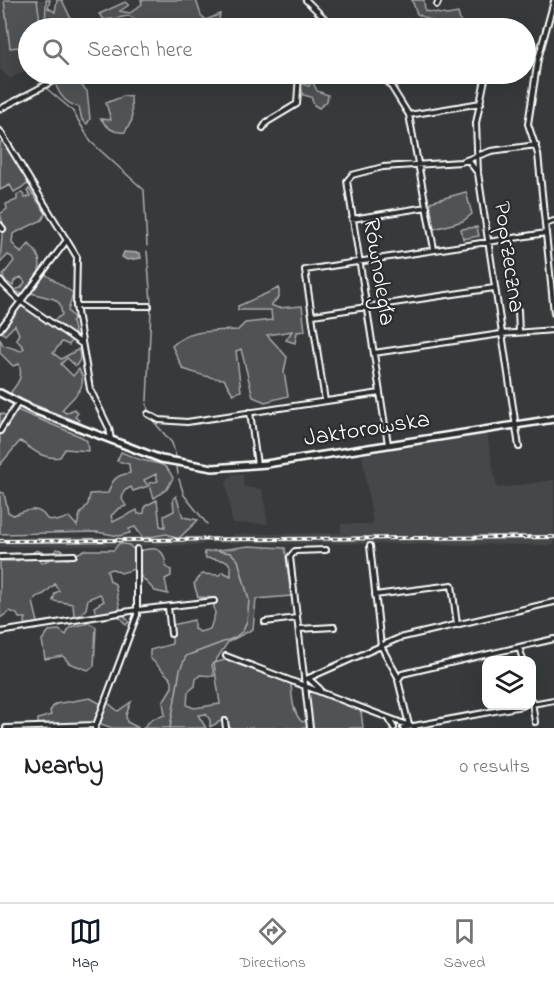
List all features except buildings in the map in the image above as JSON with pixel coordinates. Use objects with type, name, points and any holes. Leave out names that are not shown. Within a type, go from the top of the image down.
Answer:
[{"type":"main road","name":"Jaktorowska","points":[[0,393],[18,403],[161,459],[185,465],[220,468],[257,465],[554,419]]},
{"type":"street","points":[[306,0],[325,18]]},
{"type":"street","points":[[536,76],[554,1]]},
{"type":"street","points":[[0,109],[47,84]]},
{"type":"street","points":[[263,128],[267,122],[297,104],[298,84]]},
{"type":"street","points":[[390,84],[408,115],[420,165],[434,249]]},
{"type":"street","name":"Poprzeczna","points":[[484,84],[476,123],[478,173],[519,447]]},
{"type":"street","points":[[534,84],[528,124],[536,145],[554,313]]},
{"type":"street","points":[[408,115],[481,103]]},
{"type":"street","points":[[0,131],[2,138],[78,261],[76,306],[90,389],[106,421],[111,440]]},
{"type":"street","name":"Równoległa","points":[[388,444],[347,181],[352,175],[383,167],[468,160],[491,151],[536,145]]},
{"type":"street","points":[[468,160],[478,173]]},
{"type":"street","points":[[352,219],[427,207]]},
{"type":"street","points":[[545,224],[554,220]]},
{"type":"street","points":[[325,401],[305,270],[546,233]]},
{"type":"street","points":[[0,329],[67,240]]},
{"type":"street","points":[[0,281],[20,301],[82,344]]},
{"type":"street","points":[[313,315],[494,288]]},
{"type":"street","points":[[76,306],[149,306]]},
{"type":"street","points":[[518,310],[519,332]]},
{"type":"street","points":[[374,353],[501,334],[554,330]]},
{"type":"street","points":[[148,414],[159,420],[187,422],[380,393]]},
{"type":"street","points":[[0,431],[18,403]]},
{"type":"street","points":[[250,412],[257,465]]},
{"type":"street","points":[[369,546],[381,646],[398,677],[409,725]]},
{"type":"street","points":[[6,728],[96,726],[137,610],[137,549]]},
{"type":"street","points":[[310,728],[291,553],[326,550]]},
{"type":"street","points":[[0,557],[74,555]]},
{"type":"street","points":[[375,595],[452,585],[457,625]]},
{"type":"street","points":[[0,632],[137,610],[214,601]]},
{"type":"street","points":[[306,681],[399,638],[554,602]]},
{"type":"street","points":[[168,607],[171,634]]},
{"type":"street","points":[[265,622],[297,618]]},
{"type":"street","points":[[299,629],[334,627]]},
{"type":"street","points":[[398,677],[554,639]]},
{"type":"street","points":[[519,647],[521,656]]},
{"type":"street","points":[[226,656],[306,681],[325,693],[415,728]]},
{"type":"street","points":[[306,681],[325,693]]},
{"type":"street","points":[[536,702],[554,700]]},
{"type":"street","points":[[403,728],[494,710]]},
{"type":"street","points":[[533,710],[535,722]]},
{"type":"street","points":[[389,718],[394,728]]},
{"type":"street","points":[[225,721],[226,728]]},
{"type":"shaded area","points":[[0,0],[44,0],[45,18],[18,18],[18,75],[10,79],[0,69]]},
{"type":"shaded area","points":[[4,0],[37,0],[40,18],[18,18],[18,47],[10,48]]},
{"type":"shaded area","points":[[46,0],[50,0],[48,8],[55,12],[57,0],[62,0],[71,18],[45,18]]},
{"type":"shaded area","points":[[141,0],[196,0],[204,18],[133,18],[129,16],[103,18],[99,14],[125,2],[129,5],[120,11],[130,13],[142,4]]},
{"type":"shaded area","points":[[412,0],[424,0],[425,11],[447,15],[458,13],[459,18],[426,18],[417,14]]},
{"type":"shaded area","points":[[82,84],[87,91],[90,119],[87,124],[82,120],[79,107],[68,103],[56,85]]},
{"type":"shaded area","points":[[301,84],[309,86],[314,84],[317,91],[328,95],[327,101],[319,108],[314,105],[311,97],[303,95]]},
{"type":"shaded area","points":[[124,96],[131,97],[132,120],[125,132],[117,132],[108,128],[101,119],[111,120],[106,103]]},
{"type":"shaded area","points":[[4,140],[30,183],[14,192],[10,185],[0,190],[0,143]]},
{"type":"shaded area","points":[[29,189],[46,213],[42,220],[13,234],[12,243],[21,253],[29,244],[39,257],[37,276],[24,296],[14,290],[21,288],[25,282],[21,277],[14,281],[13,286],[4,280],[3,275],[14,261],[8,255],[0,263],[3,223],[0,214],[7,209],[6,204],[17,200],[17,195],[22,192],[25,198],[30,196],[27,191]]},
{"type":"shaded area","points":[[466,192],[472,214],[463,221],[434,229],[430,202]]},
{"type":"shaded area","points":[[477,227],[479,236],[463,239],[461,229]]},
{"type":"shaded area","points":[[124,252],[140,253],[141,258],[127,260],[122,257]]},
{"type":"shaded area","points":[[45,274],[73,293],[68,311],[74,318],[72,322],[75,334],[69,345],[62,342],[53,353],[61,359],[79,349],[80,359],[76,366],[67,358],[61,364],[73,376],[79,369],[82,376],[81,387],[62,410],[66,413],[74,409],[78,413],[75,417],[79,420],[77,422],[13,396],[11,392],[20,375],[19,364],[13,366],[0,353],[0,339],[3,345],[21,351],[24,348],[16,339],[19,334],[15,325],[5,335],[2,332],[18,307],[24,306],[48,324],[62,315],[60,304],[54,299],[31,293]]},
{"type":"shaded area","points":[[279,288],[279,297],[271,305],[278,308],[302,306],[305,331],[297,332],[295,343],[286,340],[292,331],[267,335],[287,357],[284,372],[288,396],[265,402],[253,397],[241,349],[236,351],[241,391],[233,394],[224,379],[208,377],[183,369],[172,346],[179,340],[186,336],[211,331],[238,330],[245,323],[272,320],[271,310],[238,310],[238,306]]},
{"type":"shaded area","points":[[17,410],[82,437],[87,441],[88,451],[65,449],[60,457],[54,458],[39,454],[20,441],[0,465],[0,413],[10,417]]},
{"type":"shaded area","points":[[487,434],[497,488],[554,480],[554,545],[212,543],[212,537],[229,537],[234,534],[341,533],[341,524],[373,524],[362,455]]},
{"type":"shaded area","points":[[121,452],[140,460],[162,465],[168,469],[173,478],[167,489],[154,498],[149,483],[158,481],[156,474],[144,480],[148,486],[133,491],[131,487],[124,491],[122,499],[126,506],[118,509],[111,516],[113,522],[137,510],[138,514],[144,513],[145,506],[157,500],[160,526],[165,527],[164,516],[174,511],[173,499],[176,496],[183,517],[198,520],[178,539],[167,534],[143,538],[135,527],[129,529],[130,533],[119,536],[97,532],[0,534],[0,492],[4,493],[8,512],[13,515],[27,510],[36,510],[47,519],[57,521],[69,517],[77,526],[80,514],[88,504],[90,494],[108,493],[115,479],[130,473],[129,464],[117,461]]},
{"type":"shaded area","points":[[232,474],[243,475],[244,487],[262,489],[268,524],[232,523],[226,482]]},
{"type":"shaded area","points":[[203,536],[205,543],[202,545],[0,547],[0,537]]},
{"type":"shaded area","points":[[119,543],[129,545],[136,552],[148,549],[161,551],[166,567],[171,570],[171,576],[165,579],[168,594],[155,591],[134,569],[121,573],[113,569],[107,570],[110,581],[115,584],[120,609],[129,622],[126,625],[117,614],[102,616],[96,613],[94,607],[104,601],[100,594],[88,599],[86,609],[79,616],[74,615],[73,604],[53,601],[55,593],[59,591],[55,584],[44,594],[36,597],[33,602],[38,622],[24,626],[26,618],[19,618],[17,614],[10,611],[0,618],[0,561],[17,561],[37,550],[43,553],[39,558],[41,563],[49,560],[56,549],[63,550],[59,557],[68,559],[84,550],[114,550]]},
{"type":"shaded area","points":[[249,546],[285,548],[291,596],[256,599],[253,629],[228,642],[214,663],[225,660],[291,683],[294,709],[302,722],[308,720],[307,695],[312,690],[361,711],[363,728],[229,728],[226,718],[210,727],[210,720],[206,714],[198,715],[206,728],[143,728],[152,719],[165,715],[163,702],[172,687],[172,680],[150,658],[150,650],[172,644],[172,625],[194,620],[194,629],[200,632],[210,629],[215,614],[213,598],[198,597],[194,584],[202,574],[219,575],[223,572],[231,576],[231,567],[227,561],[206,558],[204,552]],"holes":[[[214,663],[220,704],[194,708],[187,705],[188,692],[195,686],[196,679],[200,675],[214,676],[212,664]]]},
{"type":"shaded area","points":[[89,623],[96,627],[94,666],[88,670],[69,663],[63,656],[45,659],[42,640],[49,631],[59,630],[66,635],[70,627]]},
{"type":"shaded area","points":[[90,698],[101,704],[108,703],[118,711],[131,702],[126,715],[127,722],[139,728],[112,728],[96,722],[94,728],[24,728],[38,726],[38,719],[51,715],[50,711],[55,704]]},
{"type":"waterway","points":[[46,88],[72,110],[91,142],[144,190],[147,246]]},
{"type":"waterway","points":[[147,251],[151,302]]},
{"type":"waterway","points":[[147,401],[151,309]]},
{"type":"waterway","points":[[147,404],[148,411]]},
{"type":"waterway","points":[[150,417],[172,443],[177,460]]},
{"type":"waterway","points":[[177,467],[178,474]]},
{"type":"waterway","points":[[179,479],[184,495],[207,524]]},
{"type":"waterway","points":[[170,728],[180,670],[186,656],[234,638],[243,631],[247,621],[249,600],[238,560],[231,553],[218,551]]},
{"type":"railway","points":[[0,541],[554,537]]}]
